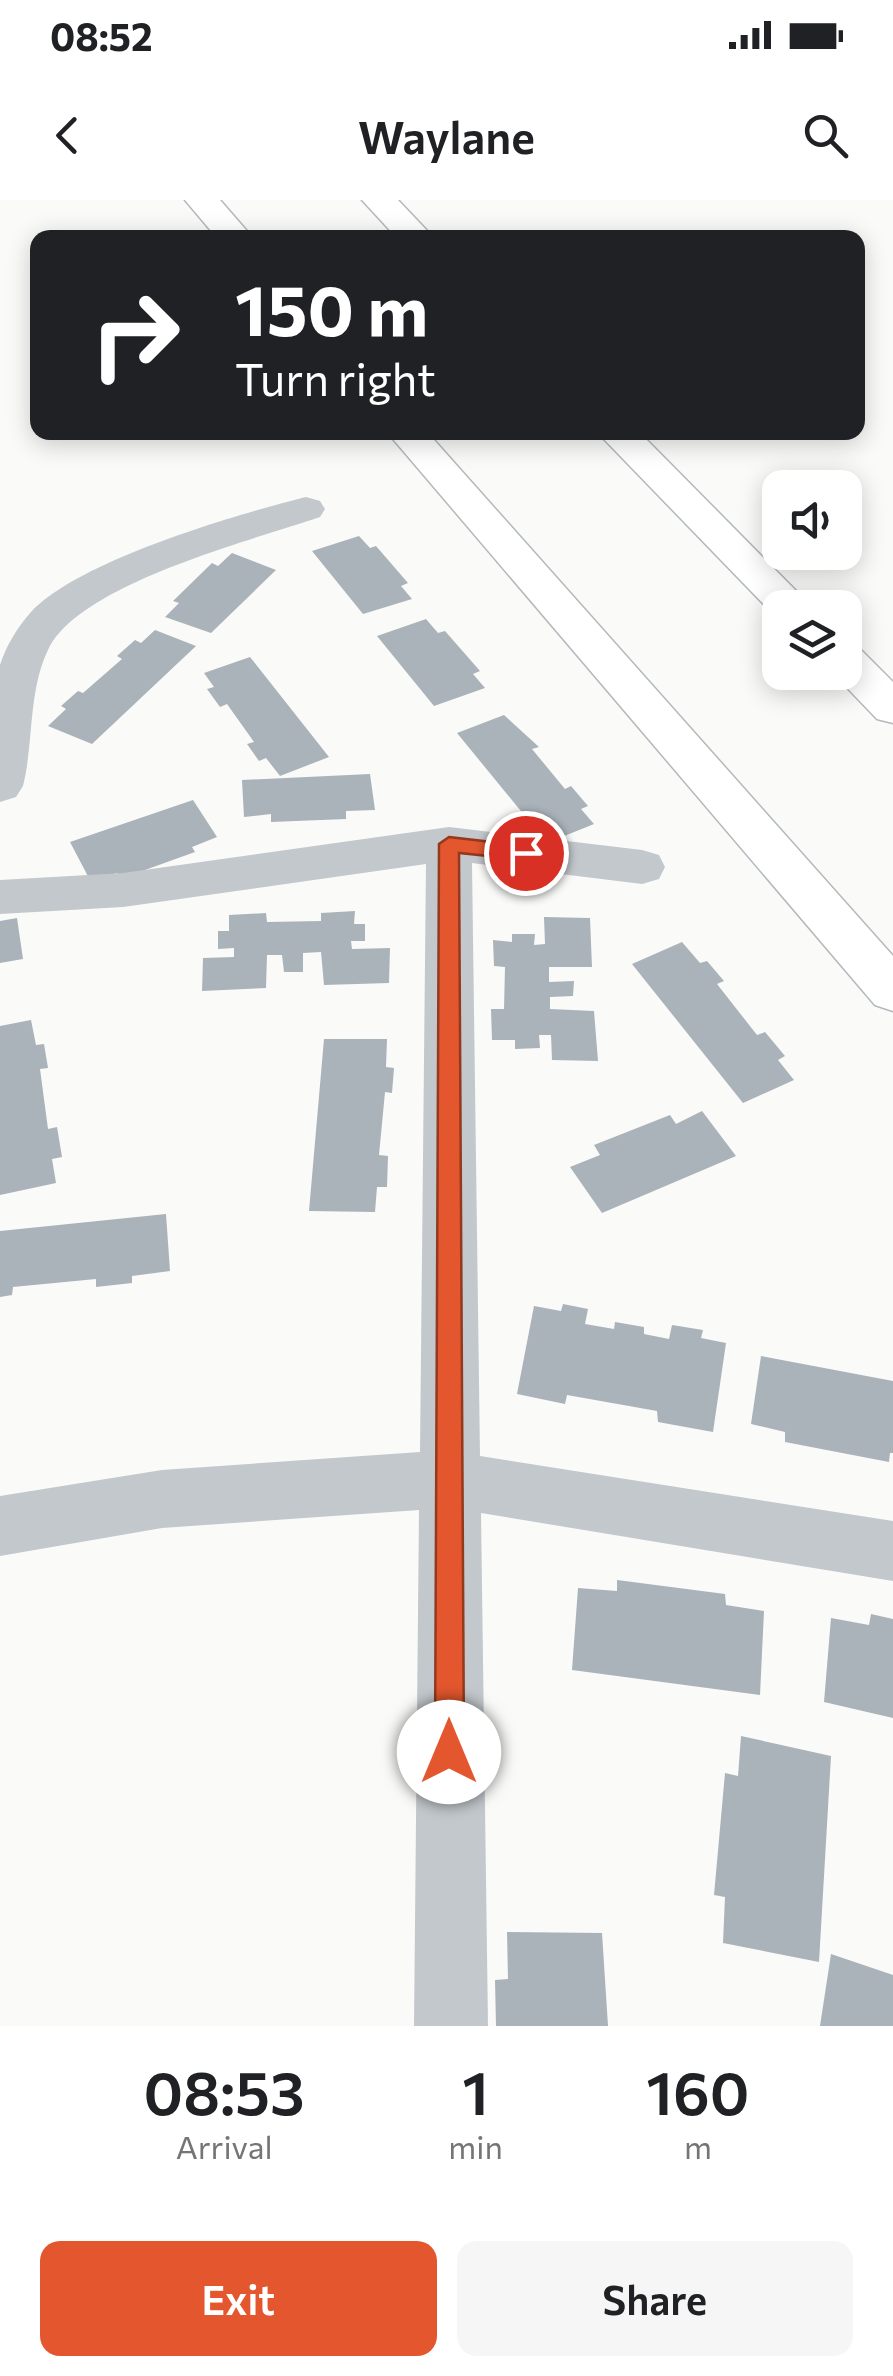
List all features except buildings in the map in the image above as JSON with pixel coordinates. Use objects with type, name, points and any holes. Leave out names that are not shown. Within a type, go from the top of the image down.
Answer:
[{"type":"highway","points":[[202,200],[229,230]]},
{"type":"highway","points":[[379,200],[409,230]]},
{"type":"highway","points":[[413,440],[893,991]]},
{"type":"highway","points":[[624,440],[774,590]]},
{"type":"highway","points":[[862,677],[893,708]]},
{"type":"street","points":[[0,786],[10,758],[27,647],[40,624],[65,602],[128,572],[306,510]]},
{"type":"street","points":[[0,897],[124,890],[449,844],[642,866]]},
{"type":"street","points":[[449,844],[451,2026]]},
{"type":"street","points":[[0,1526],[162,1499],[448,1479],[893,1552]]},
{"type":"route","points":[[449,1752],[449,844],[526,853]]}]
